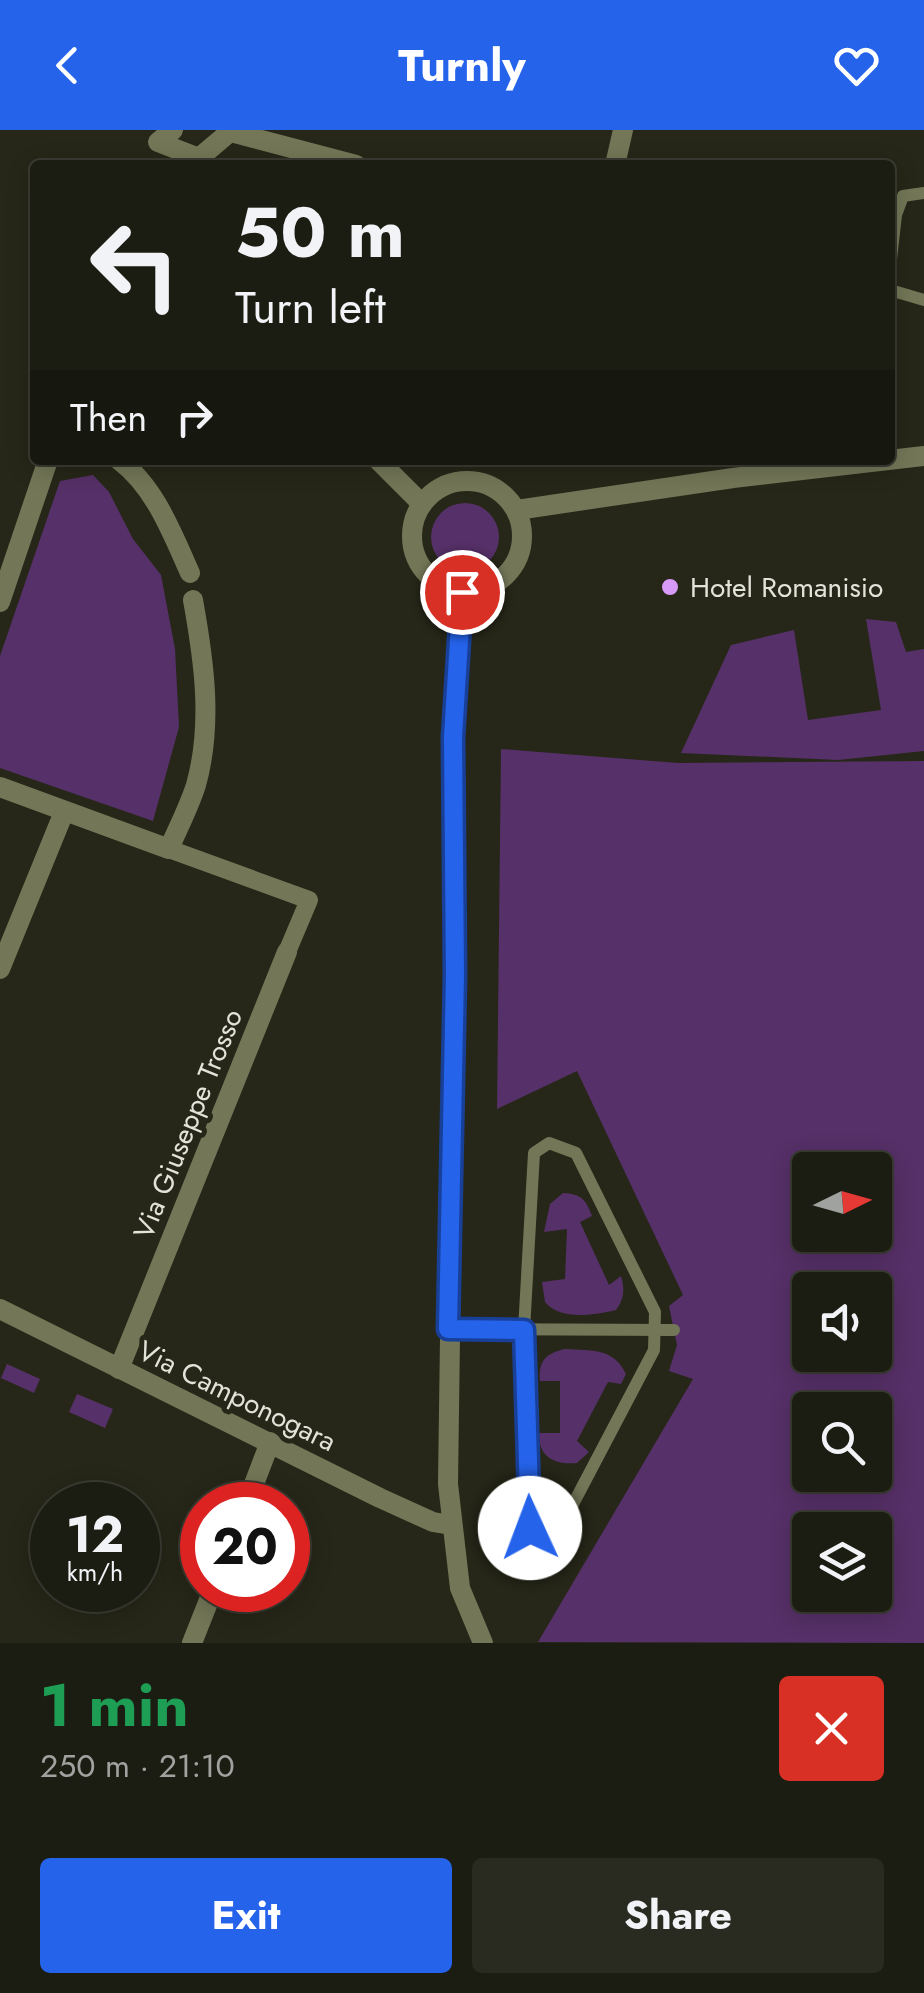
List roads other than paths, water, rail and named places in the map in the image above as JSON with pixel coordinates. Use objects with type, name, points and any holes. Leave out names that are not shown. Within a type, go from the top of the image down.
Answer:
[{"type":"street","points":[[616,160],[623,130]]},
{"type":"street","points":[[202,160],[232,131],[338,160]]},
{"type":"street","points":[[164,133],[200,160]]},
{"type":"street","points":[[164,133],[172,160]]},
{"type":"street","points":[[895,459],[924,456]]},
{"type":"street","points":[[0,602],[46,465]]},
{"type":"street","points":[[126,465],[167,522],[190,574]]},
{"type":"street","points":[[383,465],[421,504]]},
{"type":"street","points":[[517,510],[846,465]]},
{"type":"street","points":[[459,480],[482,482],[502,492],[517,510],[522,534],[519,556],[506,576],[486,589],[462,592],[440,585],[422,570],[412,548],[412,525],[421,504],[438,488],[459,480]]},
{"type":"street","points":[[462,592],[453,737],[455,975],[448,1329],[451,1525],[460,1588],[484,1643]]},
{"type":"street","points":[[0,788],[169,849],[195,788],[203,752],[204,671],[193,600]]},
{"type":"street","points":[[1,961],[64,812]]},
{"type":"street","name":"Via Giuseppe Trosso","points":[[120,1368],[309,900],[169,849]]},
{"type":"street","name":"Via Camponogara","points":[[0,1310],[380,1498],[432,1522],[451,1525]]},
{"type":"street","points":[[255,1482],[270,1442]]},
{"type":"street","points":[[192,1643],[204,1612]]},
{"type":"lane","points":[[895,224],[903,196],[924,193]]},
{"type":"lane","points":[[895,291],[924,300]]},
{"type":"lane","points":[[550,1143],[576,1154],[654,1312],[654,1350],[560,1529],[545,1536],[530,1528],[524,1330],[534,1153],[550,1143]]},
{"type":"lane","points":[[448,1329],[674,1330]]},
{"type":"place","name":"Hotel Romanisio","points":[[670,587]]}]
